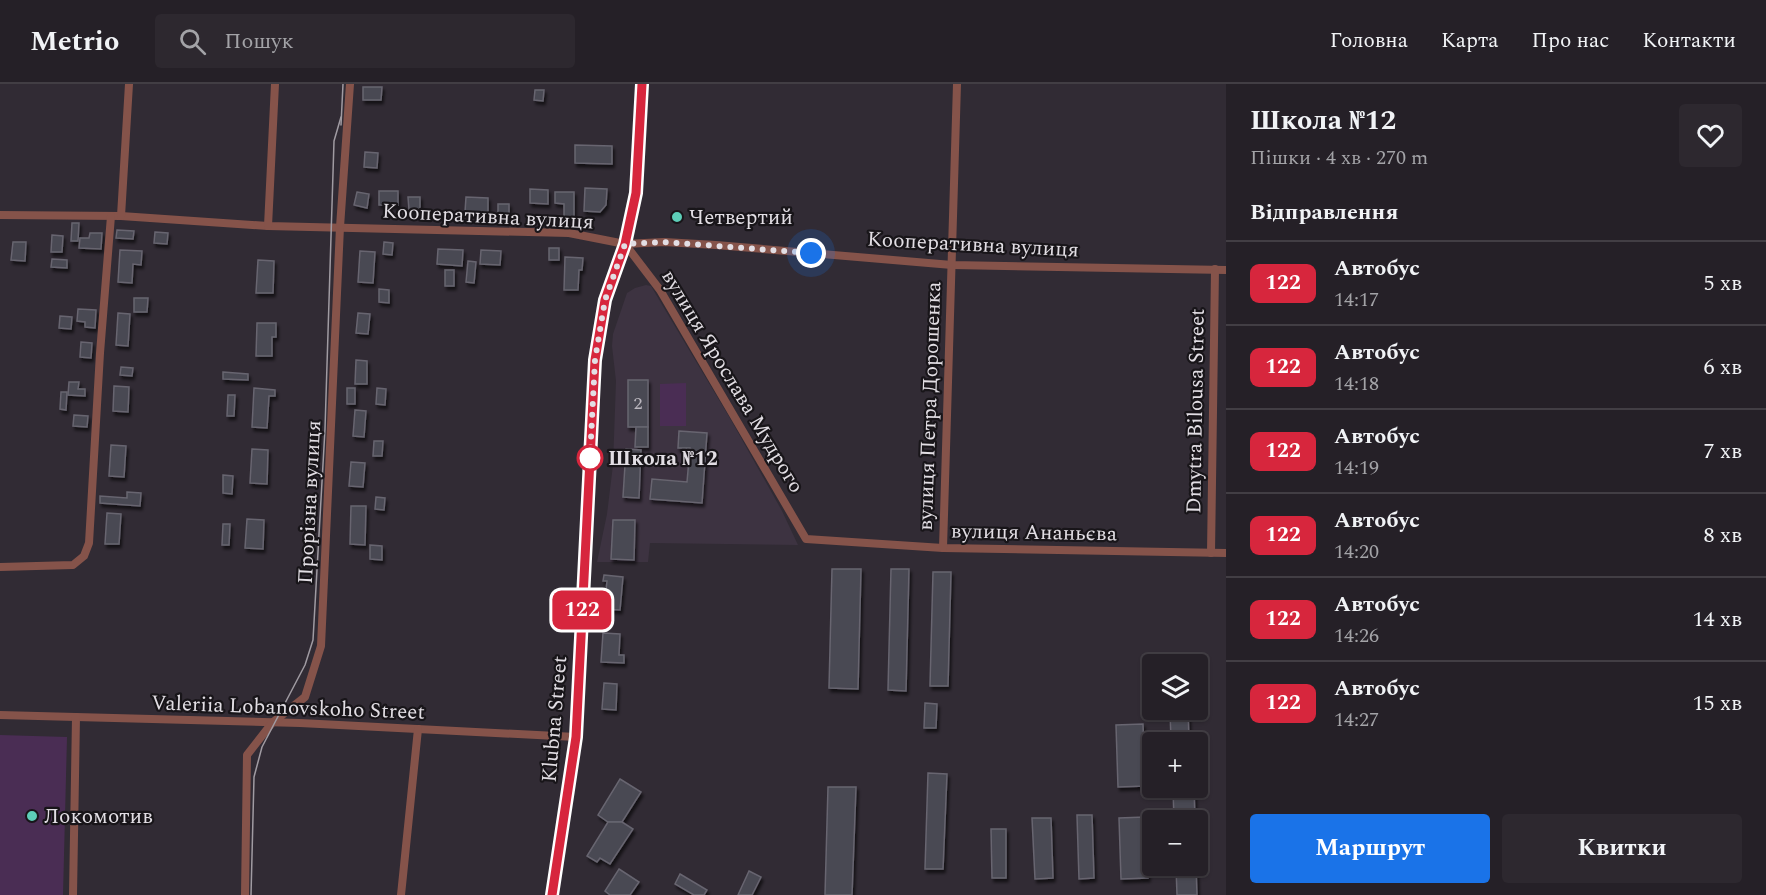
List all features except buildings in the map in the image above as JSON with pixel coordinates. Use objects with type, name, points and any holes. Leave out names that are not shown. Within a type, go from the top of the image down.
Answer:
[{"type":"main road","name":"Klubna Street","points":[[552,895],[576,737],[595,360],[605,300],[625,244],[636,193],[642,84]]},
{"type":"street","points":[[122,216],[129,84]]},
{"type":"street","points":[[268,226],[275,84]]},
{"type":"street","name":"Прорізна вулиця","points":[[244,895],[247,755],[272,723],[305,697],[321,646],[340,227],[350,84]]},
{"type":"street","name":"вулиця Петра Дорошенка","points":[[943,548],[957,84]]},
{"type":"street","name":"Кооперативна вулиця","points":[[0,215],[122,216],[268,226],[569,233],[625,244],[664,242],[716,245],[952,265],[1226,270]]},
{"type":"street","points":[[0,567],[73,565],[84,556],[90,543],[100,353],[111,216]]},
{"type":"street","name":"вулиця Ярослава Мудрого","points":[[625,244],[660,290],[806,539]]},
{"type":"street","name":"Dmytra Bilousa Street","points":[[1211,553],[1215,269]]},
{"type":"street","name":"вулиця Ананьєва","points":[[806,539],[943,548],[1226,554]]},
{"type":"street","name":"Valeriia Lobanovskoho Street","points":[[0,715],[272,723],[576,737]]},
{"type":"street","points":[[73,895],[76,717]]},
{"type":"street","points":[[401,895],[418,729]]},
{"type":"shaded area","points":[[646,285],[651,286],[731,420],[782,511],[798,545],[650,543],[648,562],[597,562],[607,514],[613,465],[616,381],[613,334],[627,293]]},
{"type":"shaded area","points":[[686,383],[686,426],[660,426],[660,384]]},
{"type":"shaded area","name":"Локомотив","points":[[0,735],[67,737],[63,895],[0,895]]},
{"type":"tram line","points":[[341,125],[343,84]]},
{"type":"tram line","points":[[251,895],[254,777],[262,747],[305,665],[313,640],[325,429],[334,141],[341,117]]},
{"type":"bus line","name":"122","points":[[552,895],[576,737],[595,360],[605,300],[625,244],[636,193],[642,84]]},
{"type":"place","name":"Четвертий","points":[[677,217]]},
{"type":"place","name":"Школа №12","points":[[590,458]]},
{"type":"place","name":"Локомотив","points":[[32,816]]},
{"type":"route","points":[[590,458],[595,360],[605,300],[625,244],[664,242],[811,253]]}]
